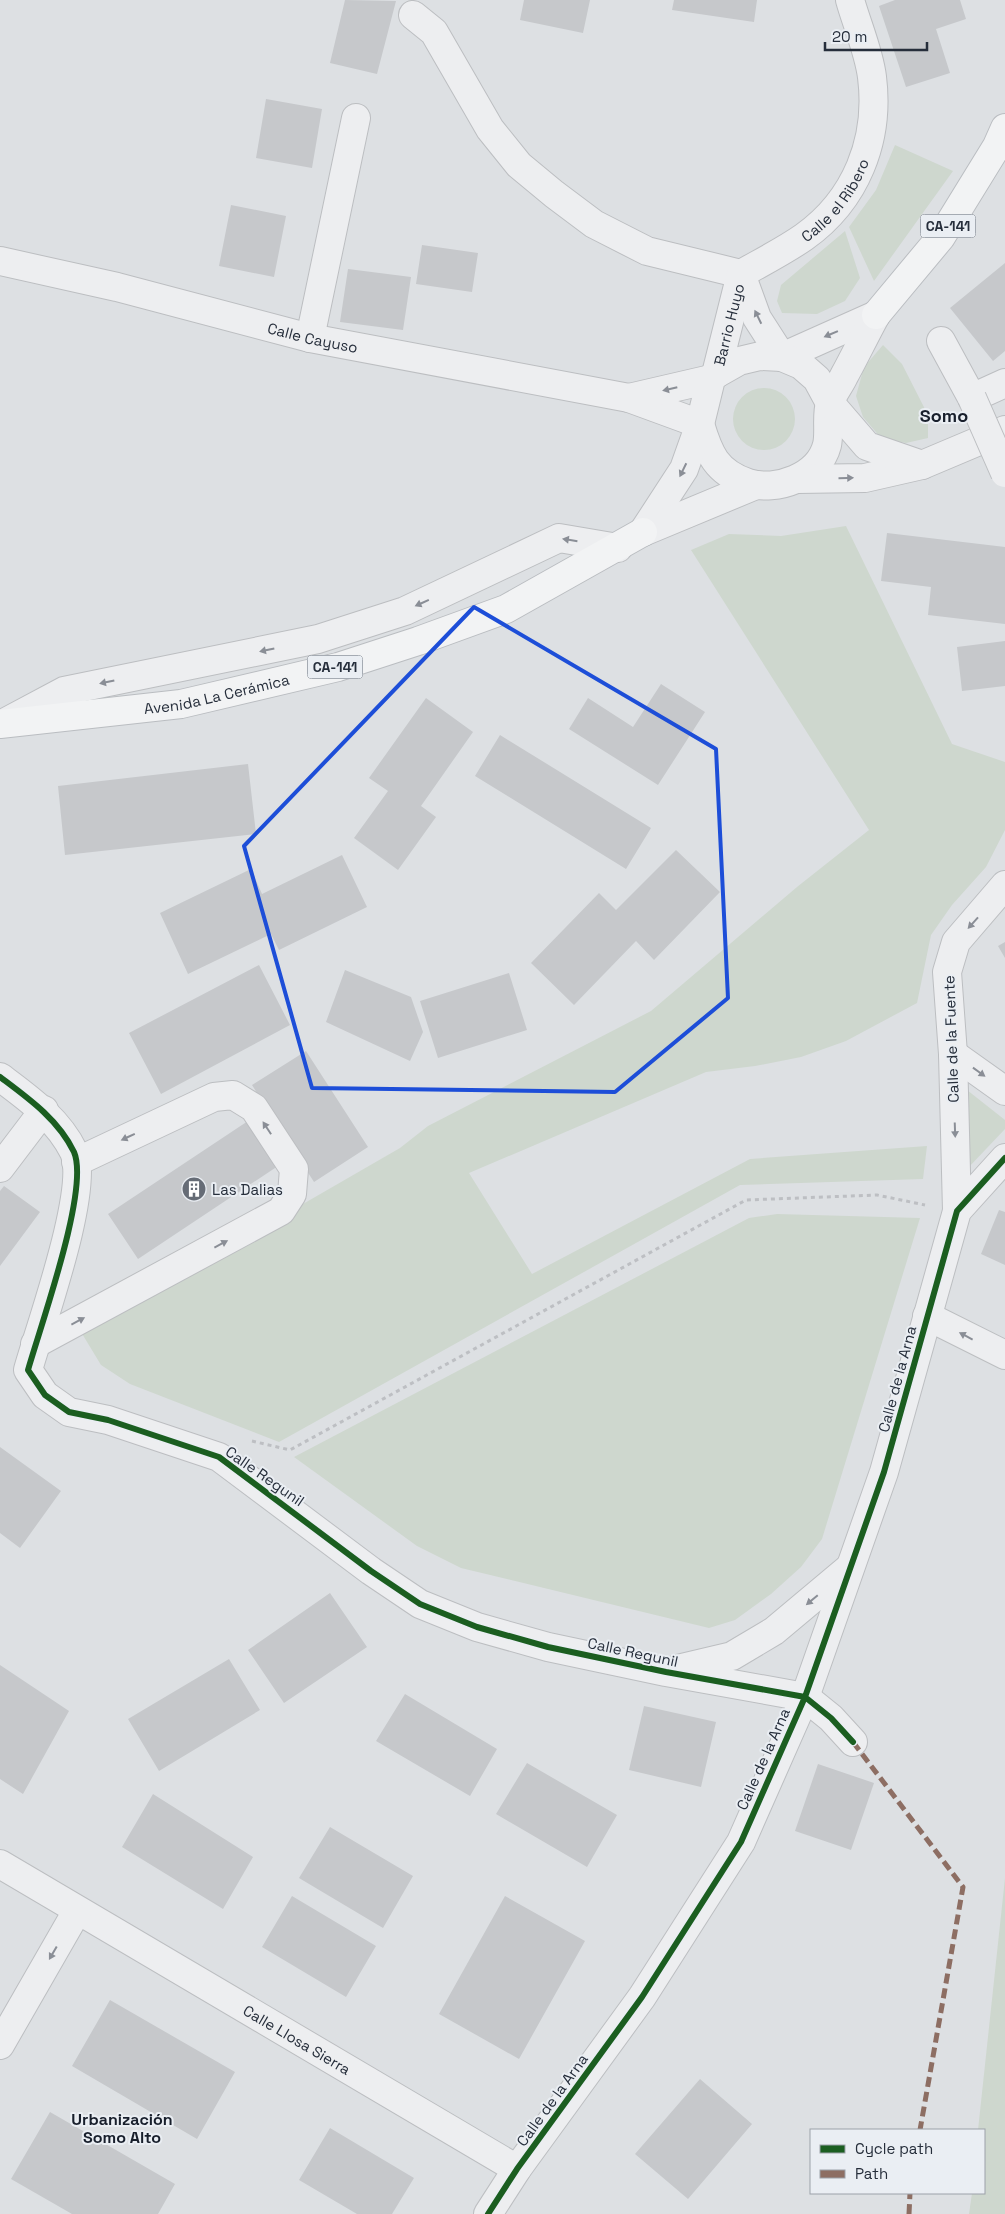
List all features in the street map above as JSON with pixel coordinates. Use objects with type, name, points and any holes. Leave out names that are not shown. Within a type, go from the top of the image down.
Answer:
[{"type":"main road","name":"CA-141","points":[[876,315],[941,237],[997,146],[1005,128]]},
{"type":"main road","name":"Avenida La Cerámica","points":[[2,724],[181,704],[338,667],[418,641],[506,608],[618,548],[643,532]]},
{"type":"street","name":"Calle el Ribero","points":[[741,274],[804,237],[842,202],[860,171],[874,122],[872,76],[850,0]]},
{"type":"street","points":[[413,15],[434,32],[490,129],[519,165],[594,224],[647,251],[741,274],[757,318],[782,357]]},
{"type":"street","points":[[310,338],[356,118]]},
{"type":"street","name":"Calle Cayuso","points":[[0,261],[117,287],[310,338],[629,398]]},
{"type":"street","name":"Barrio Huyo","points":[[629,398],[714,377],[741,274]]},
{"type":"street","points":[[782,357],[876,315]]},
{"type":"street","points":[[797,479],[814,465],[826,446],[830,403],[876,315]]},
{"type":"street","points":[[941,341],[972,398],[1005,473]]},
{"type":"street","points":[[643,532],[684,469],[714,377],[739,361],[760,356],[782,357],[801,365],[817,379],[830,403],[866,446],[922,465]]},
{"type":"street","points":[[972,398],[1005,383]]},
{"type":"street","points":[[629,398],[700,424]]},
{"type":"street","points":[[700,424],[708,451],[719,466],[737,479],[756,485],[777,485],[797,479],[865,478],[922,465],[1005,430]]},
{"type":"street","points":[[643,532],[756,485]]},
{"type":"street","points":[[2,724],[64,691],[318,639],[405,611],[559,538],[618,548]]},
{"type":"street","name":"Calle de la Fuente","points":[[957,1211],[953,1054],[947,972],[956,942],[1005,885]]},
{"type":"street","points":[[953,1054],[1005,1091]]},
{"type":"street","name":"Calle Regunil","points":[[0,1077],[44,1110],[74,1152],[79,1172],[74,1207],[28,1370],[45,1395],[69,1412],[108,1420],[219,1457],[371,1571],[420,1604],[477,1627],[548,1647],[666,1672],[805,1697]]},
{"type":"street","points":[[35,1344],[281,1211],[292,1194],[294,1169],[254,1108],[233,1095],[214,1097],[76,1162]]},
{"type":"street","points":[[0,1168],[44,1110]]},
{"type":"street","name":"Calle de la Arna","points":[[488,2214],[517,2169],[642,1997],[741,1842],[805,1697],[884,1472],[957,1211],[1005,1158]]},
{"type":"street","name":"Calle de la Arna","points":[[927,1316],[1005,1355]]},
{"type":"street","name":"Calle Regunil","points":[[666,1672],[732,1656],[774,1631],[849,1568]]},
{"type":"street","points":[[805,1697],[831,1718],[853,1742]]},
{"type":"street","name":"Calle Llosa Sierra","points":[[0,1864],[517,2169]]},
{"type":"street","points":[[0,2045],[77,1910]]},
{"type":"path","points":[[226,1462],[240,1438],[290,1450],[746,1200],[877,1195],[957,1211]]},
{"type":"highlighted area","points":[[474,607],[716,749],[728,998],[615,1092],[312,1088],[244,846]]},
{"type":"shaded area","points":[[895,145],[953,171],[874,281],[849,227],[876,190]]},
{"type":"shaded area","points":[[845,231],[860,278],[845,301],[817,314],[782,313],[777,301],[781,285]]},
{"type":"shaded area","points":[[883,345],[902,364],[928,415],[928,438],[906,443],[881,438],[863,417],[856,396],[864,367]]},
{"type":"shaded area","points":[[758,388],[770,388],[786,397],[793,407],[795,419],[793,431],[786,441],[770,450],[758,450],[747,445],[738,436],[733,425],[733,413],[738,402],[747,393]]},
{"type":"shaded area","points":[[846,526],[952,744],[1005,762],[1005,830],[986,867],[952,905],[931,935],[917,1003],[846,1041],[801,1057],[755,1066],[706,1072],[469,1173],[532,1274],[750,1159],[927,1146],[923,1179],[740,1185],[279,1442],[130,1384],[101,1365],[81,1332],[400,1148],[428,1126],[651,1011],[797,887],[869,830],[691,550],[729,534],[781,536]]},
{"type":"shaded area","points":[[967,1090],[1005,1120],[1005,1129],[968,1168]]},
{"type":"shaded area","points":[[777,1214],[920,1218],[822,1539],[801,1567],[771,1594],[735,1620],[709,1628],[461,1568],[417,1546],[294,1457],[749,1218]]},
{"type":"shaded area","points":[[1005,1878],[1005,2214],[969,2214],[972,2194],[985,2194],[985,2129],[978,2129]]},
{"type":"building","points":[[345,0],[396,1],[377,74],[330,63]]},
{"type":"building","points":[[524,0],[590,0],[583,33],[520,20]]},
{"type":"building","points":[[674,0],[757,0],[754,22],[672,10]]},
{"type":"building","points":[[895,0],[960,0],[966,19],[936,29],[950,73],[906,87],[879,6]]},
{"type":"building","points":[[266,99],[322,109],[312,168],[256,158]]},
{"type":"building","points":[[231,205],[286,216],[274,277],[219,266]]},
{"type":"building","points":[[422,245],[478,253],[472,292],[416,284]]},
{"type":"building","points":[[1005,263],[1005,351],[993,361],[950,308]]},
{"type":"building","points":[[348,269],[411,277],[403,330],[340,322]]},
{"type":"building","points":[[887,533],[1005,547],[1005,624],[928,615],[931,587],[881,581]]},
{"type":"building","points":[[1005,641],[1005,686],[962,691],[957,647]]},
{"type":"building","points":[[661,684],[705,712],[658,785],[569,729],[588,698],[633,727]]},
{"type":"building","points":[[426,698],[473,732],[421,806],[436,817],[398,870],[354,838],[388,791],[369,778]]},
{"type":"building","points":[[500,735],[651,828],[626,869],[475,776]]},
{"type":"building","points":[[248,764],[256,834],[65,855],[58,786]]},
{"type":"building","points":[[676,850],[720,892],[654,960],[636,941],[574,1005],[531,963],[599,893],[616,910]]},
{"type":"building","points":[[342,855],[367,907],[279,950],[271,934],[188,974],[160,913],[251,869],[262,894]]},
{"type":"building","points":[[1005,942],[1005,958],[998,946]]},
{"type":"building","points":[[259,965],[290,1025],[161,1094],[129,1033]]},
{"type":"building","points":[[345,970],[411,997],[423,1032],[410,1061],[326,1022]]},
{"type":"building","points":[[509,973],[527,1030],[438,1058],[420,1001]]},
{"type":"building","points":[[306,1051],[368,1147],[314,1182],[252,1085]]},
{"type":"building","name":"Las Dalias","points":[[251,1119],[281,1164],[138,1259],[108,1214]]},
{"type":"building","points":[[4,1186],[40,1212],[0,1266],[0,1191]]},
{"type":"building","points":[[999,1210],[1005,1212],[1005,1265],[981,1254]]},
{"type":"building","points":[[0,1447],[61,1491],[20,1548],[0,1533]]},
{"type":"building","points":[[330,1593],[367,1647],[284,1703],[248,1650]]},
{"type":"building","points":[[229,1659],[260,1710],[159,1771],[128,1719]]},
{"type":"building","points":[[0,1665],[69,1711],[23,1794],[0,1779]]},
{"type":"building","points":[[405,1694],[497,1749],[470,1796],[376,1741]]},
{"type":"building","points":[[644,1706],[716,1722],[701,1787],[629,1770]]},
{"type":"building","points":[[527,1763],[617,1815],[587,1867],[496,1814]]},
{"type":"building","points":[[818,1764],[874,1783],[851,1850],[795,1831]]},
{"type":"building","points":[[153,1794],[253,1857],[223,1909],[122,1847]]},
{"type":"building","points":[[330,1827],[413,1876],[383,1928],[299,1878]]},
{"type":"building","points":[[292,1896],[376,1946],[346,1997],[262,1947]]},
{"type":"building","points":[[505,1896],[585,1941],[519,2059],[439,2014]]},
{"type":"building","points":[[110,2000],[235,2072],[197,2139],[72,2066]]},
{"type":"building","points":[[700,2079],[752,2124],[688,2199],[635,2154]]},
{"type":"building","points":[[50,2112],[175,2184],[158,2214],[72,2214],[11,2179]]},
{"type":"building","points":[[330,2128],[414,2178],[392,2214],[357,2214],[299,2180]]},
{"type":"marked path","points":[[853,1742],[963,1887],[920,2129]]},
{"type":"marked path","points":[[909,2214],[910,2194]]},
{"type":"cycle path","points":[[0,1077],[41,1110],[60,1129],[74,1152],[77,1170],[70,1226],[28,1370],[45,1395],[69,1412],[108,1420],[219,1457],[371,1571],[420,1604],[477,1627],[548,1647],[666,1672],[805,1697],[831,1718],[853,1742]]},
{"type":"cycle path","points":[[488,2214],[517,2169],[642,1997],[741,1842],[805,1697],[884,1472],[957,1211],[1005,1158]]},
{"type":"place","name":"Las Dalias","points":[[194,1189]]},
{"type":"district","name":"Somo","points":[[944,415]]},
{"type":"district","name":"Urbanización Somo Alto","points":[[122,2128]]}]
